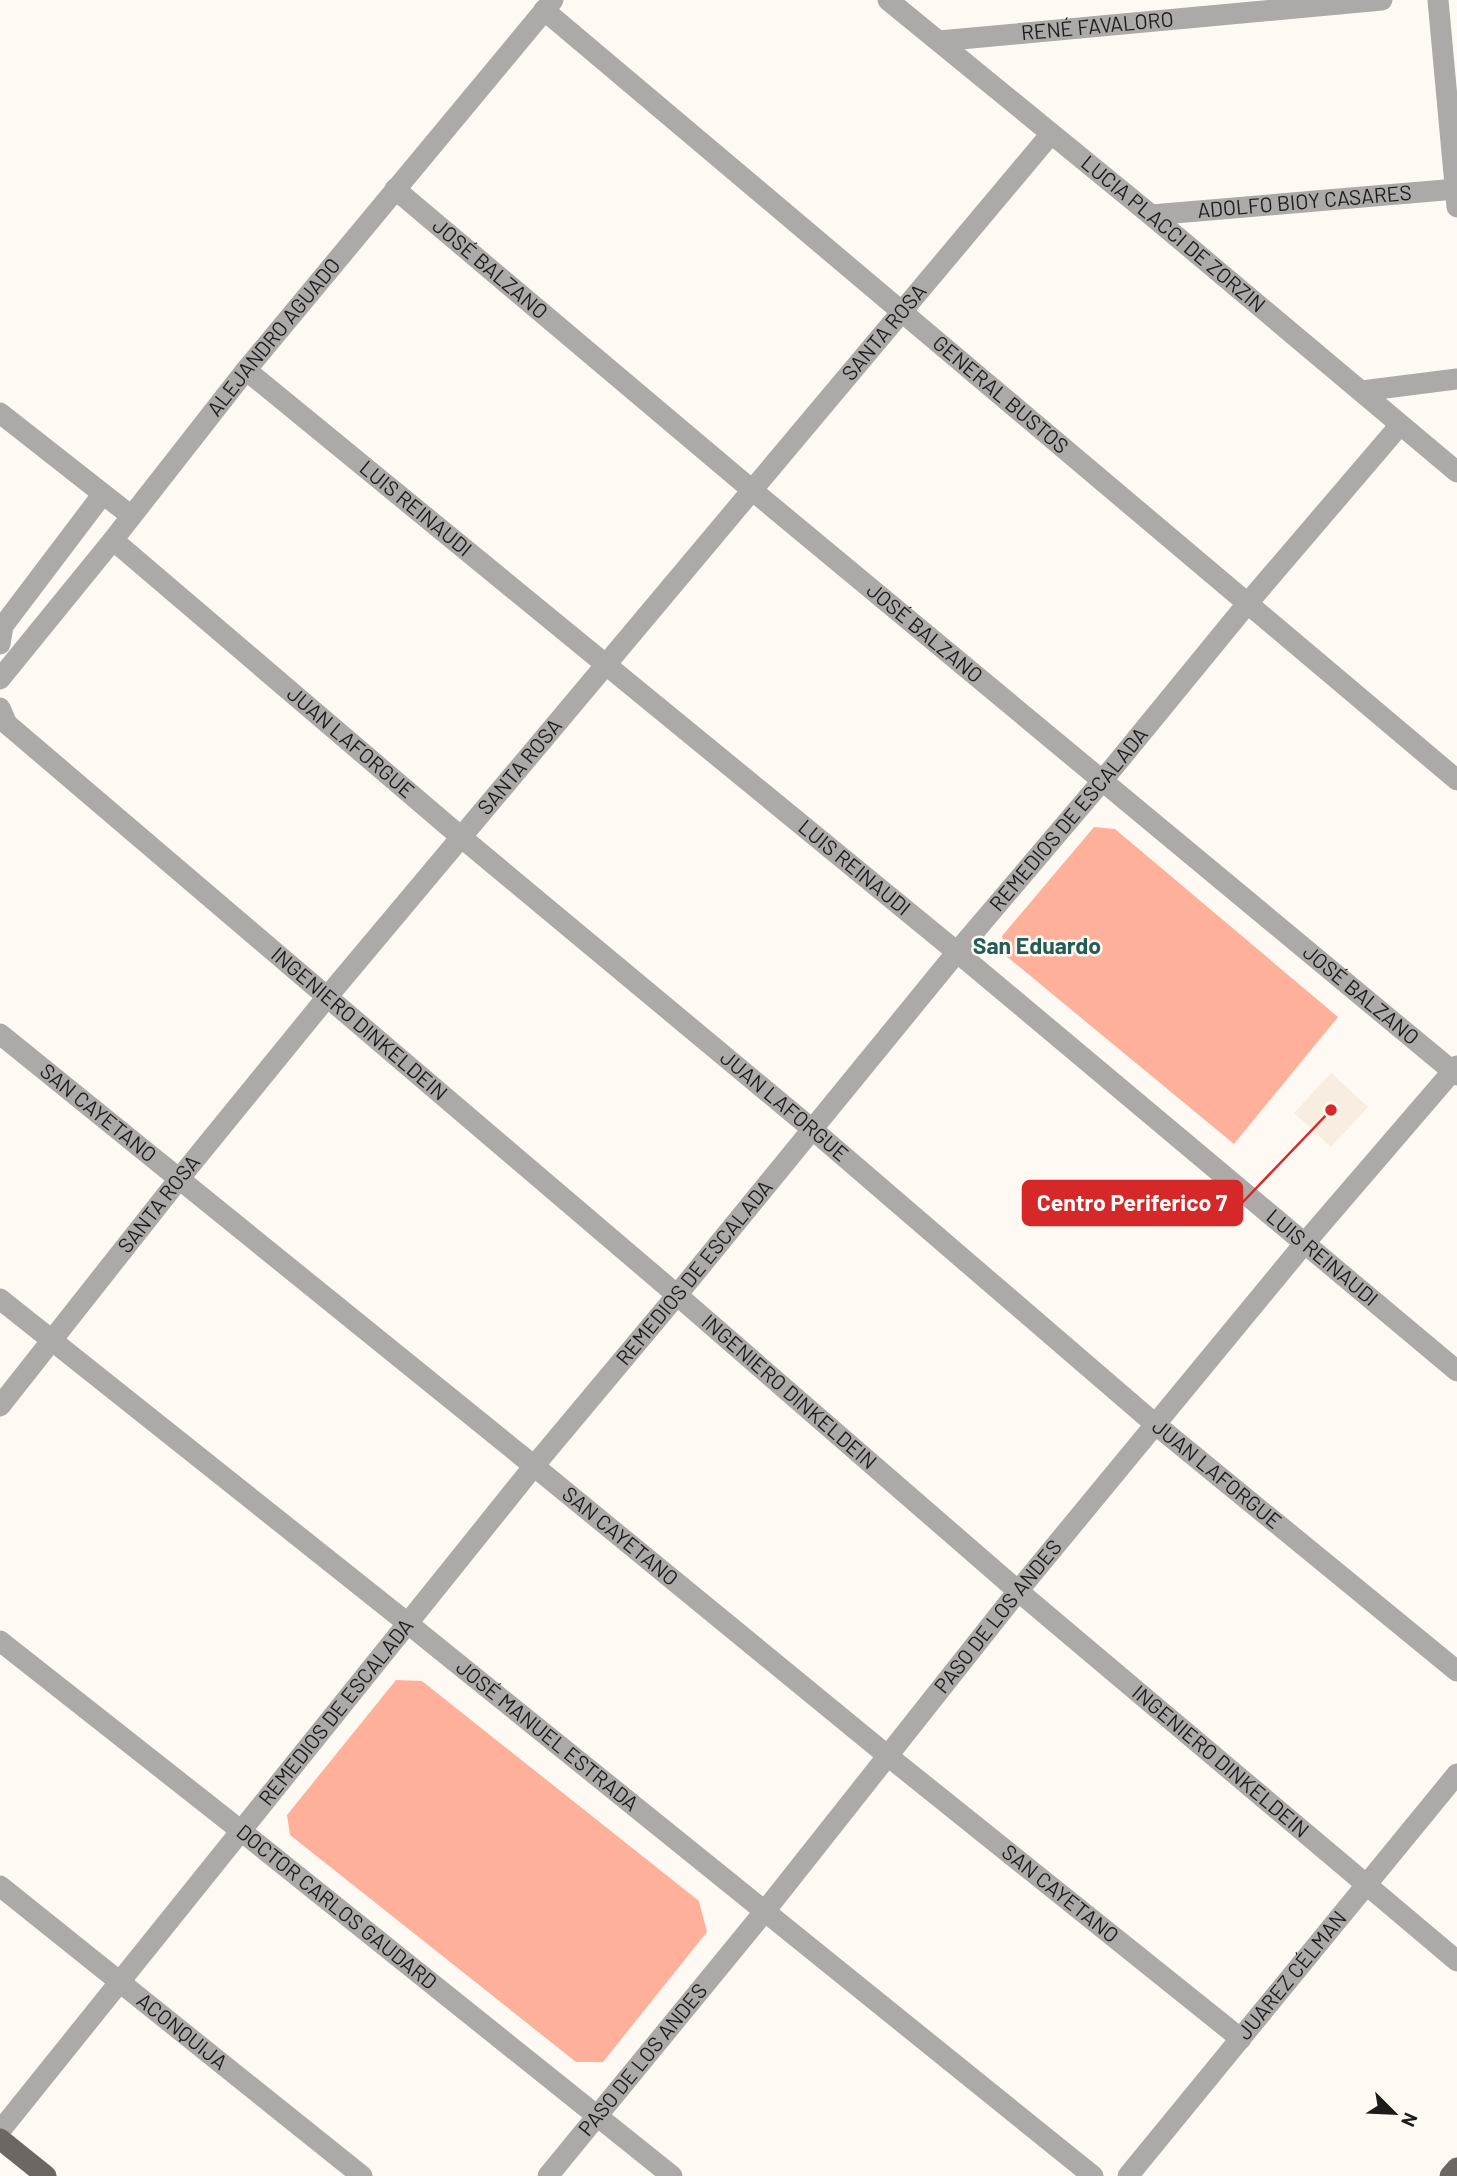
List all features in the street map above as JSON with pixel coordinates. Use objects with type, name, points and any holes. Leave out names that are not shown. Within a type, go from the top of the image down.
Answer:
[{"type":"main road","points":[[0,2139],[46,2176]]},
{"type":"main road","points":[[1451,2176],[1457,2168]]},
{"type":"street","name":"LUCIA PLACCI DE ZORZIN","points":[[888,0],[1151,215],[1457,472]]},
{"type":"street","name":"RENÉ FAVALORO","points":[[939,41],[1382,0]]},
{"type":"street","points":[[1438,0],[1457,195]]},
{"type":"street","name":"ALEJANDRO AGUADO","points":[[0,680],[246,369],[548,5]]},
{"type":"street","name":"GENERAL BUSTOS","points":[[548,5],[902,312],[1457,779]]},
{"type":"street","name":"SANTA ROSA","points":[[0,1406],[328,996],[1050,135]]},
{"type":"street","name":"JOSÉ BALZANO","points":[[395,189],[752,490],[1455,1071]]},
{"type":"street","name":"ADOLFO BIOY CASARES","points":[[1151,215],[1457,195]]},
{"type":"street","name":"LUIS REINAUDI","points":[[246,369],[957,952],[1457,1371]]},
{"type":"street","points":[[1362,391],[1457,379]]},
{"type":"street","points":[[0,413],[130,515]]},
{"type":"street","name":"REMEDIOS DE ESCALADA","points":[[0,2131],[534,1465],[677,1295],[957,952],[1400,425]]},
{"type":"street","points":[[0,644],[3,626],[102,495]]},
{"type":"street","name":"JUAN LAFORGUE","points":[[113,540],[461,836],[812,1129],[1155,1424],[1457,1671]]},
{"type":"street","name":"INGENIERO DINKELDEIN","points":[[0,709],[7,724],[677,1295],[1018,1591],[1457,1961]]},
{"type":"street","name":"SAN CAYETANO","points":[[0,1034],[534,1465],[888,1756],[1241,2039]]},
{"type":"street","name":"PASO DE LOS ANDES","points":[[548,2176],[765,1911],[1018,1591],[1155,1424],[1304,1244],[1455,1071]]},
{"type":"street","name":"JOSÉ MANUEL ESTRADA","points":[[0,1299],[406,1622],[1093,2176]]},
{"type":"street","name":"DOCTOR CARLOS GAUDARD","points":[[0,1641],[672,2176]]},
{"type":"street","name":"JUAREZ CÉLMAN","points":[[1128,2176],[1457,1774]]},
{"type":"street","name":"ACONQUIJA","points":[[0,1886],[362,2176]]},
{"type":"shaded area","points":[[1094,827],[1115,829],[1338,1017],[1234,1144],[1005,955],[1002,936]]},
{"type":"shaded area","points":[[1331,1073],[1368,1107],[1331,1147],[1294,1113]]},
{"type":"shaded area","points":[[396,1680],[422,1681],[699,1901],[707,1932],[603,2062],[576,2062],[290,1835],[287,1815]]},
{"type":"place","name":"Centro Periferico 7","points":[[1331,1110]]},
{"type":"district","name":"San Eduardo","points":[[1037,946]]}]
